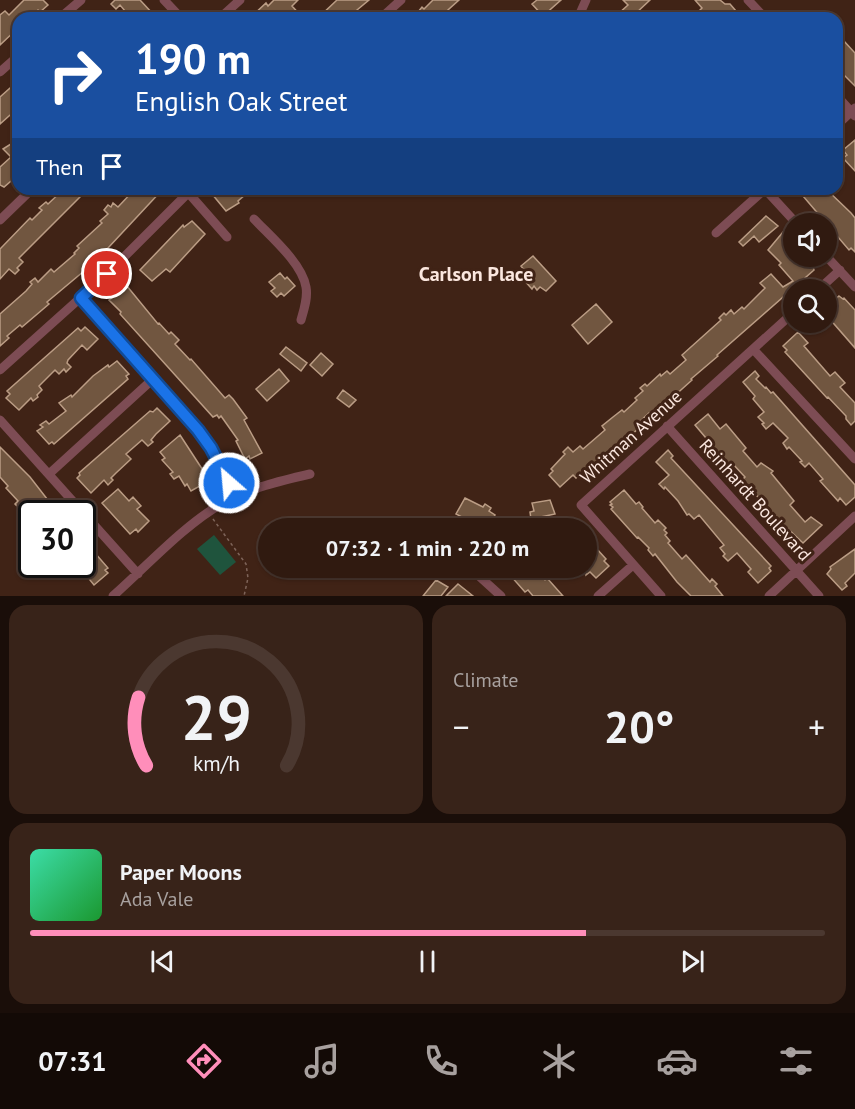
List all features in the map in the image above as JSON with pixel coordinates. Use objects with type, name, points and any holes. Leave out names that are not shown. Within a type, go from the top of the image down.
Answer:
[{"type":"street","points":[[67,12],[81,0]]},
{"type":"street","points":[[164,0],[175,12]]},
{"type":"street","points":[[227,12],[240,0]]},
{"type":"street","points":[[388,12],[401,0]]},
{"type":"street","points":[[748,0],[759,12]]},
{"type":"street","points":[[0,72],[12,61]]},
{"type":"street","points":[[843,102],[854,112]]},
{"type":"street","points":[[0,220],[26,195]]},
{"type":"street","points":[[0,370],[107,274],[184,195]]},
{"type":"street","points":[[193,195],[227,237]]},
{"type":"street","points":[[716,233],[758,195]]},
{"type":"street","points":[[770,195],[786,213]]},
{"type":"street","points":[[254,219],[301,272],[306,286],[301,320]]},
{"type":"street","points":[[837,267],[855,287]]},
{"type":"street","points":[[830,279],[840,270]]},
{"type":"street","points":[[81,298],[198,430],[214,454],[236,497]]},
{"type":"street","name":"Whitman Avenue","points":[[661,596],[581,505],[783,322]]},
{"type":"street","points":[[753,349],[855,459]]},
{"type":"street","points":[[49,474],[153,379]]},
{"type":"street","points":[[0,420],[138,574]]},
{"type":"street","name":"Reinhardt Boulevard","points":[[667,426],[819,596]]},
{"type":"street","points":[[113,596],[199,519],[236,497],[265,485],[310,474]]},
{"type":"street","points":[[769,596],[855,516]]},
{"type":"street","points":[[598,596],[633,565]]},
{"type":"street","points":[[481,578],[501,596]]},
{"type":"path","points":[[212,519],[246,564],[248,578],[244,596]]},
{"type":"green space","points":[[214,535],[236,562],[220,575],[197,549]]},
{"type":"building","points":[[24,0],[43,0],[48,5],[40,12],[38,10],[36,12],[12,12]]},
{"type":"building","points":[[115,0],[140,0],[151,12],[126,12],[120,5],[116,9],[111,4]]},
{"type":"building","points":[[274,0],[298,0],[292,6],[298,12],[256,12],[266,3],[268,6]]},
{"type":"building","points":[[337,0],[369,0],[357,10],[359,12],[324,12]]},
{"type":"building","points":[[433,0],[459,0],[446,12],[418,12],[422,7],[424,9]]},
{"type":"building","points":[[537,0],[561,0],[548,12],[539,12],[532,4]]},
{"type":"building","points":[[623,0],[650,0],[637,12],[620,12],[628,5]]},
{"type":"building","points":[[695,0],[720,0],[725,4],[730,4],[736,11],[702,12],[700,10],[702,8]]},
{"type":"building","points":[[5,11],[9,15],[12,12],[12,34],[0,45],[0,15]]},
{"type":"building","points":[[843,40],[855,53],[855,86],[843,74]]},
{"type":"building","points":[[12,86],[12,113],[0,124],[0,97]]},
{"type":"building","points":[[855,140],[855,171],[843,158],[847,155],[843,150]]},
{"type":"building","points":[[12,143],[12,180],[4,187],[0,185],[0,167],[11,157],[3,149]]},
{"type":"building","points":[[58,195],[82,195],[19,258],[23,262],[17,268],[19,270],[15,274],[9,269],[0,279],[0,249],[30,218],[32,220],[42,210],[39,208],[46,202],[48,204]]},
{"type":"building","points":[[129,195],[157,195],[94,263],[92,260],[82,269],[84,271],[47,302],[49,304],[22,327],[20,325],[7,336],[9,338],[0,346],[0,314],[26,291],[32,284],[30,282],[35,278],[38,282],[51,269],[54,272],[75,254],[79,248],[77,246],[102,223],[100,221],[108,214],[104,210],[108,205],[111,207],[113,203],[118,207]]},
{"type":"building","points":[[213,195],[245,195],[238,201],[239,203],[226,211]]},
{"type":"building","points":[[802,195],[832,195],[851,213],[855,218],[855,252],[851,248],[849,250],[837,236],[837,213],[817,213]]},
{"type":"building","points":[[766,216],[778,226],[759,242],[754,236],[743,246],[739,242]]},
{"type":"building","points":[[192,221],[205,234],[170,272],[166,269],[152,281],[140,270],[183,225],[184,227]]},
{"type":"building","points":[[783,232],[783,267],[813,267],[814,270],[804,279],[791,279],[779,265],[781,263],[768,250]]},
{"type":"building","points":[[533,256],[556,281],[546,291],[540,287],[537,290],[534,286],[532,289],[523,279],[525,277],[522,273],[525,271],[521,266]]},
{"type":"building","points":[[280,273],[295,286],[284,296],[281,293],[277,297],[271,291],[275,288],[269,282]]},
{"type":"building","points":[[771,274],[783,287],[783,297],[652,416],[649,413],[636,425],[639,428],[617,448],[597,465],[595,463],[576,478],[573,475],[560,487],[549,475],[553,471],[551,469],[565,454],[563,452],[568,447],[573,452],[580,446],[583,449],[605,430],[602,426],[622,410],[624,412],[637,400],[635,398],[643,391],[640,388],[645,384],[647,386],[660,374],[661,376],[667,371],[670,374],[686,360],[682,355],[721,320],[719,318],[724,313],[726,315],[731,310],[734,314],[742,307],[744,309],[765,288],[760,283]]},
{"type":"building","points":[[122,280],[158,324],[179,340],[175,344],[225,398],[229,395],[233,399],[247,418],[244,420],[262,453],[245,459],[236,441],[238,440],[221,416],[213,417],[120,314],[121,312],[109,300],[112,298],[107,293]]},
{"type":"building","points":[[837,298],[844,298],[855,310],[855,348],[837,327]]},
{"type":"building","points":[[596,304],[612,322],[588,344],[572,325]]},
{"type":"building","points":[[85,327],[98,339],[87,350],[82,345],[68,360],[67,363],[71,367],[66,372],[64,369],[59,374],[55,370],[39,386],[42,390],[37,395],[38,397],[33,401],[31,398],[19,410],[6,398],[10,394],[7,391],[78,328],[81,331]]},
{"type":"building","points":[[799,333],[808,343],[804,346],[830,376],[835,372],[845,383],[840,387],[855,403],[855,421],[851,425],[846,416],[785,352],[787,350],[783,346]]},
{"type":"building","points":[[286,347],[307,363],[301,371],[280,354]]},
{"type":"building","points":[[321,353],[333,364],[322,376],[310,365]]},
{"type":"building","points":[[117,361],[129,374],[126,376],[128,379],[54,444],[52,442],[49,444],[37,431],[43,427],[40,425],[46,421],[49,424],[66,411],[59,403],[71,395],[72,397],[93,376]]},
{"type":"building","points":[[279,369],[289,381],[267,401],[256,389]]},
{"type":"building","points":[[755,371],[759,376],[756,379],[771,393],[773,392],[855,485],[855,497],[846,505],[840,498],[838,501],[820,481],[823,479],[809,463],[805,467],[789,447],[787,449],[783,443],[788,438],[773,423],[766,429],[762,424],[764,423],[758,417],[764,412],[753,399],[755,396],[743,382]]},
{"type":"building","points":[[343,390],[356,400],[349,407],[337,398]]},
{"type":"building","points":[[157,408],[170,421],[156,434],[151,440],[153,442],[148,446],[142,440],[126,454],[131,459],[111,478],[113,480],[108,485],[104,480],[91,493],[77,478],[79,473],[150,411],[153,412]]},
{"type":"building","points":[[708,414],[720,429],[726,424],[746,448],[743,451],[757,467],[761,463],[773,471],[771,473],[794,501],[790,505],[805,522],[811,517],[822,525],[803,543],[742,480],[745,477],[731,462],[728,464],[695,425]]},
{"type":"building","points":[[180,435],[208,478],[207,482],[191,491],[179,476],[174,479],[170,474],[173,472],[162,460],[165,458],[160,452]]},
{"type":"building","points":[[0,447],[30,477],[48,500],[18,501],[0,477]]},
{"type":"building","points":[[668,450],[673,456],[671,458],[771,566],[769,568],[771,571],[758,583],[748,572],[751,569],[737,553],[728,561],[723,556],[725,554],[720,548],[724,545],[699,515],[694,519],[689,514],[687,515],[678,501],[659,484],[669,475],[656,462]]},
{"type":"building","points":[[118,489],[129,501],[133,497],[141,506],[137,509],[149,521],[138,532],[136,529],[130,534],[102,503]]},
{"type":"building","points":[[624,490],[636,504],[639,502],[655,523],[658,520],[666,528],[665,535],[670,541],[668,543],[682,559],[686,555],[710,582],[712,579],[723,596],[691,596],[677,582],[655,554],[653,556],[649,548],[611,509],[613,507],[610,502]]},
{"type":"building","points":[[465,498],[483,507],[485,504],[495,515],[493,518],[461,518],[456,514]]},
{"type":"building","points":[[550,500],[555,514],[531,518],[530,512],[534,511],[532,503]]},
{"type":"building","points":[[597,549],[606,559],[604,561],[609,566],[597,577]]},
{"type":"building","points":[[855,549],[855,573],[845,583],[847,586],[842,590],[827,574],[830,567]]},
{"type":"building","points":[[96,554],[108,568],[105,570],[108,573],[94,585],[88,578],[96,578]]},
{"type":"building","points":[[513,578],[543,578],[545,580],[547,578],[563,596],[533,596],[528,590],[525,592]]},
{"type":"building","points":[[436,580],[448,587],[441,596],[423,596]]},
{"type":"building","points":[[458,584],[473,596],[446,596]]},
{"type":"district","name":"Carlson Place","points":[[476,274]]},
{"type":"route","points":[[107,274],[81,298],[198,430],[211,448],[229,483]]}]
